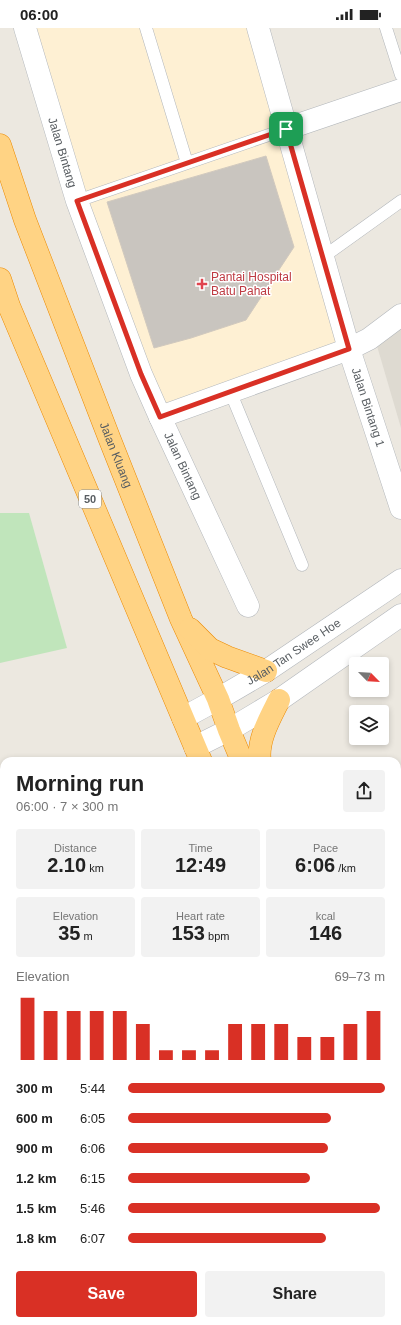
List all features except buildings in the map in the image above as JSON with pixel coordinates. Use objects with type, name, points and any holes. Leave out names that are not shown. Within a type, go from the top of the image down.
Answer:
[{"type":"highway","name":"Jalan Kluang","points":[[0,145],[25,220],[181,619],[218,699],[240,757]]},
{"type":"highway","name":"50","points":[[0,279],[4,308],[198,754]]},
{"type":"highway","points":[[181,619],[210,649],[227,657],[266,671]]},
{"type":"highway","points":[[259,757],[265,727],[280,700]]},
{"type":"street","name":"Jalan Bintang","points":[[25,28],[77,201],[141,374],[248,606]]},
{"type":"street","name":"Jalan Bintang 1","points":[[258,28],[349,349],[401,508]]},
{"type":"street","points":[[286,129],[401,90]]},
{"type":"street","points":[[160,417],[349,349],[369,339],[401,316]]},
{"type":"street","name":"Jalan Tan Swee Hoe","points":[[183,718],[266,671],[401,580]]},
{"type":"street","points":[[198,754],[229,730],[280,700],[401,615]]},
{"type":"lane","points":[[146,28],[187,163]]},
{"type":"lane","points":[[386,28],[401,75]]},
{"type":"lane","points":[[77,201],[286,129]]},
{"type":"lane","points":[[323,257],[401,201]]},
{"type":"lane","points":[[230,391],[302,565]]},
{"type":"shaded area","points":[[18,28],[266,28],[357,353],[156,426]]},
{"type":"shaded area","points":[[401,328],[401,428],[377,346]]},
{"type":"green space","points":[[0,513],[29,513],[67,648],[0,663]]},
{"type":"place","name":"Pantai Hospital Batu Pahat","points":[[202,284]]},
{"type":"route","points":[[286,129],[349,349],[160,417],[141,374],[77,201],[286,129]]}]
